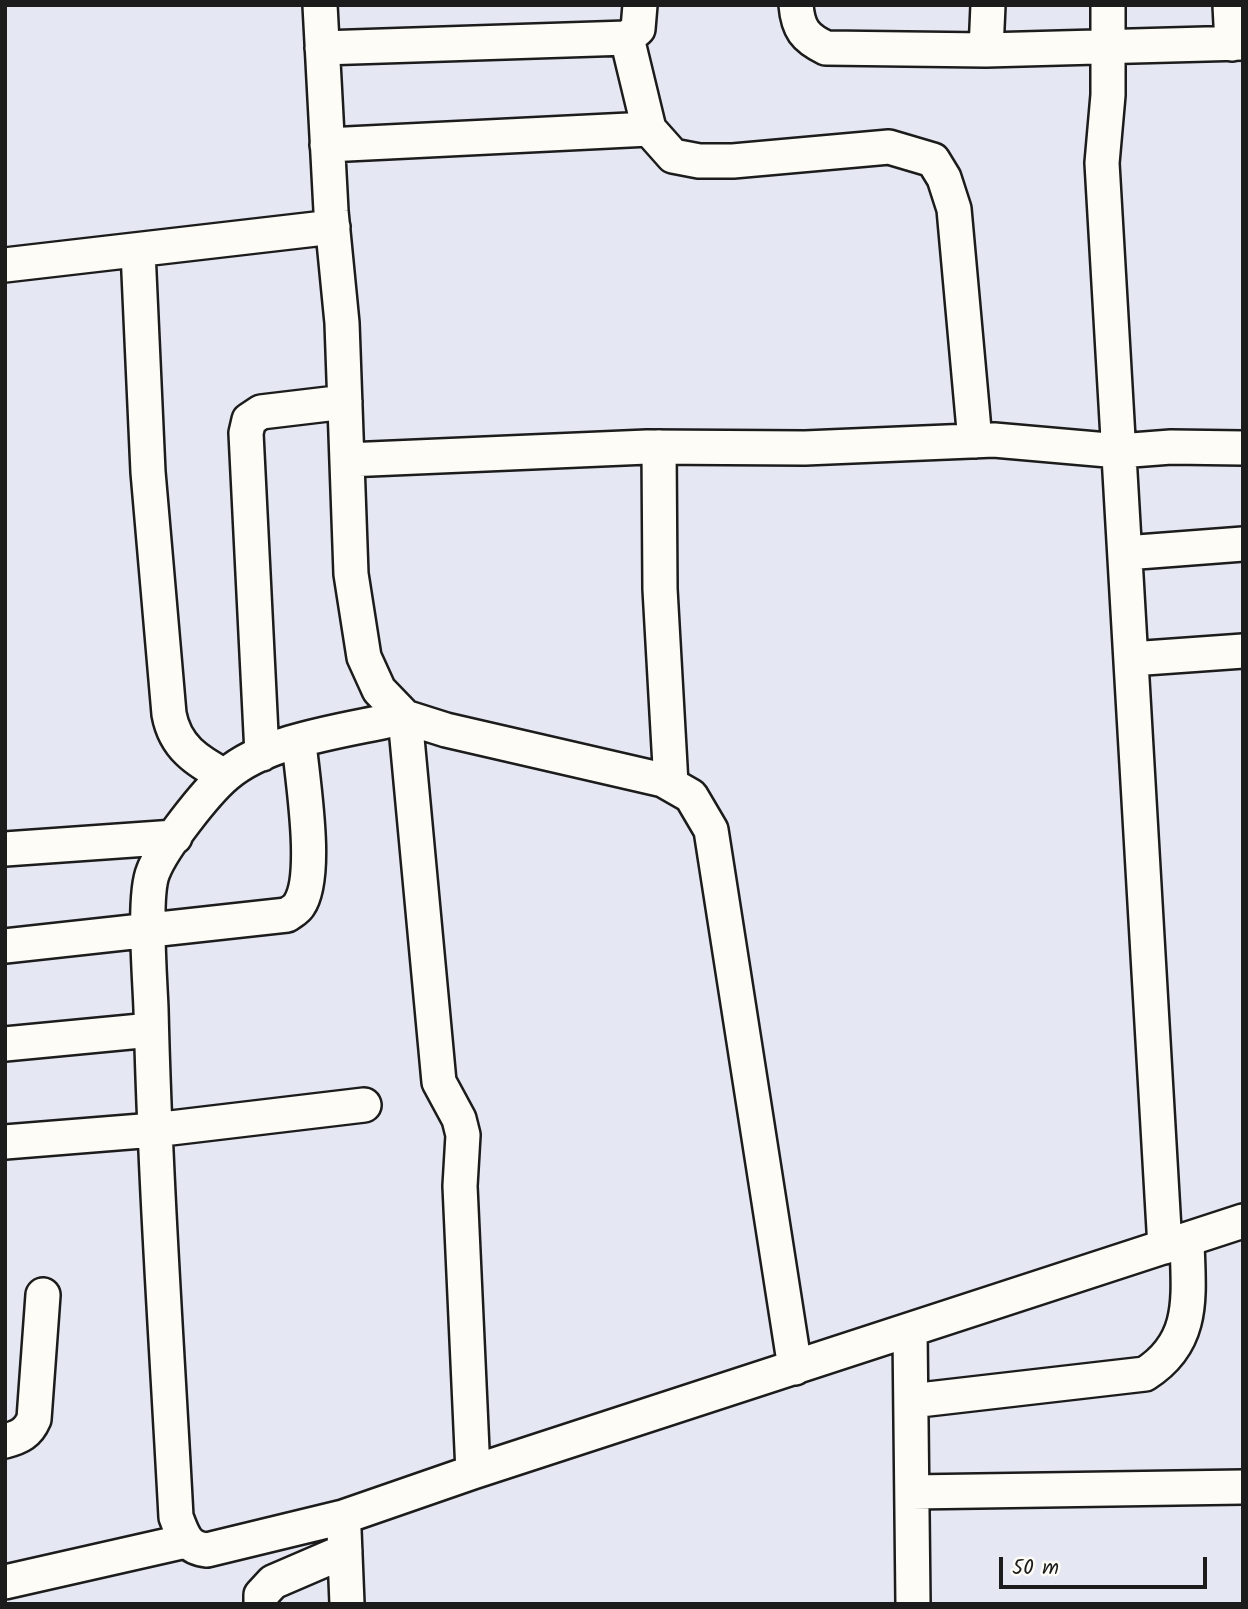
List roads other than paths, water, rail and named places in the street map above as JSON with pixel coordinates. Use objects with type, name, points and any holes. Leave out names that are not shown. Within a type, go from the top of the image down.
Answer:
[{"type":"street","points":[[320,5],[345,402],[351,574],[364,657],[379,690],[405,717],[446,730],[589,762],[671,784],[691,796],[711,830],[795,1368]]},
{"type":"street","points":[[322,48],[626,38],[638,29],[640,5]]},
{"type":"street","points":[[796,5],[798,26],[810,40],[826,48],[986,50],[1237,44],[1230,5]]},
{"type":"street","points":[[986,50],[988,5]]},
{"type":"street","points":[[911,1401],[1145,1374],[1165,1361],[1178,1342],[1189,1308],[1176,1243],[1131,659],[1102,163],[1108,5]]},
{"type":"street","points":[[626,38],[649,129],[673,156],[699,161],[733,161],[889,147],[933,160],[944,178],[954,209],[975,441]]},
{"type":"street","points":[[327,145],[649,129]]},
{"type":"street","points":[[5,265],[333,227]]},
{"type":"street","points":[[138,251],[148,472],[169,714],[172,732],[184,749],[225,776]]},
{"type":"street","points":[[262,754],[246,433],[249,420],[261,412],[345,402]]},
{"type":"street","points":[[347,460],[659,447],[805,448],[975,441],[1119,451],[1171,447],[1243,447]]},
{"type":"street","points":[[659,447],[660,589],[671,784]]},
{"type":"street","points":[[1125,553],[1243,544]]},
{"type":"street","points":[[1131,659],[1243,652]]},
{"type":"street","points":[[405,717],[299,742],[262,754],[225,776],[174,837],[151,874],[151,1030],[176,1517],[186,1541],[194,1549],[207,1550],[343,1517],[472,1472],[1243,1221]]},
{"type":"street","points":[[405,717],[439,1082],[444,1096],[459,1119],[463,1135],[460,1186],[472,1472]]},
{"type":"street","points":[[5,946],[264,920],[287,915],[299,905],[306,888],[310,863],[299,742]]},
{"type":"street","points":[[5,849],[174,837]]},
{"type":"street","points":[[5,1044],[151,1030]]},
{"type":"street","points":[[5,1142],[155,1130],[364,1105]]},
{"type":"street","points":[[5,1441],[20,1437],[29,1430],[34,1419],[43,1295]]},
{"type":"street","points":[[910,1331],[913,1604]]},
{"type":"street","points":[[912,1492],[1243,1487]]},
{"type":"street","points":[[343,1517],[347,1604]]},
{"type":"street","points":[[5,1582],[186,1541]]},
{"type":"street","points":[[261,1604],[261,1595],[273,1582],[345,1550]]}]
